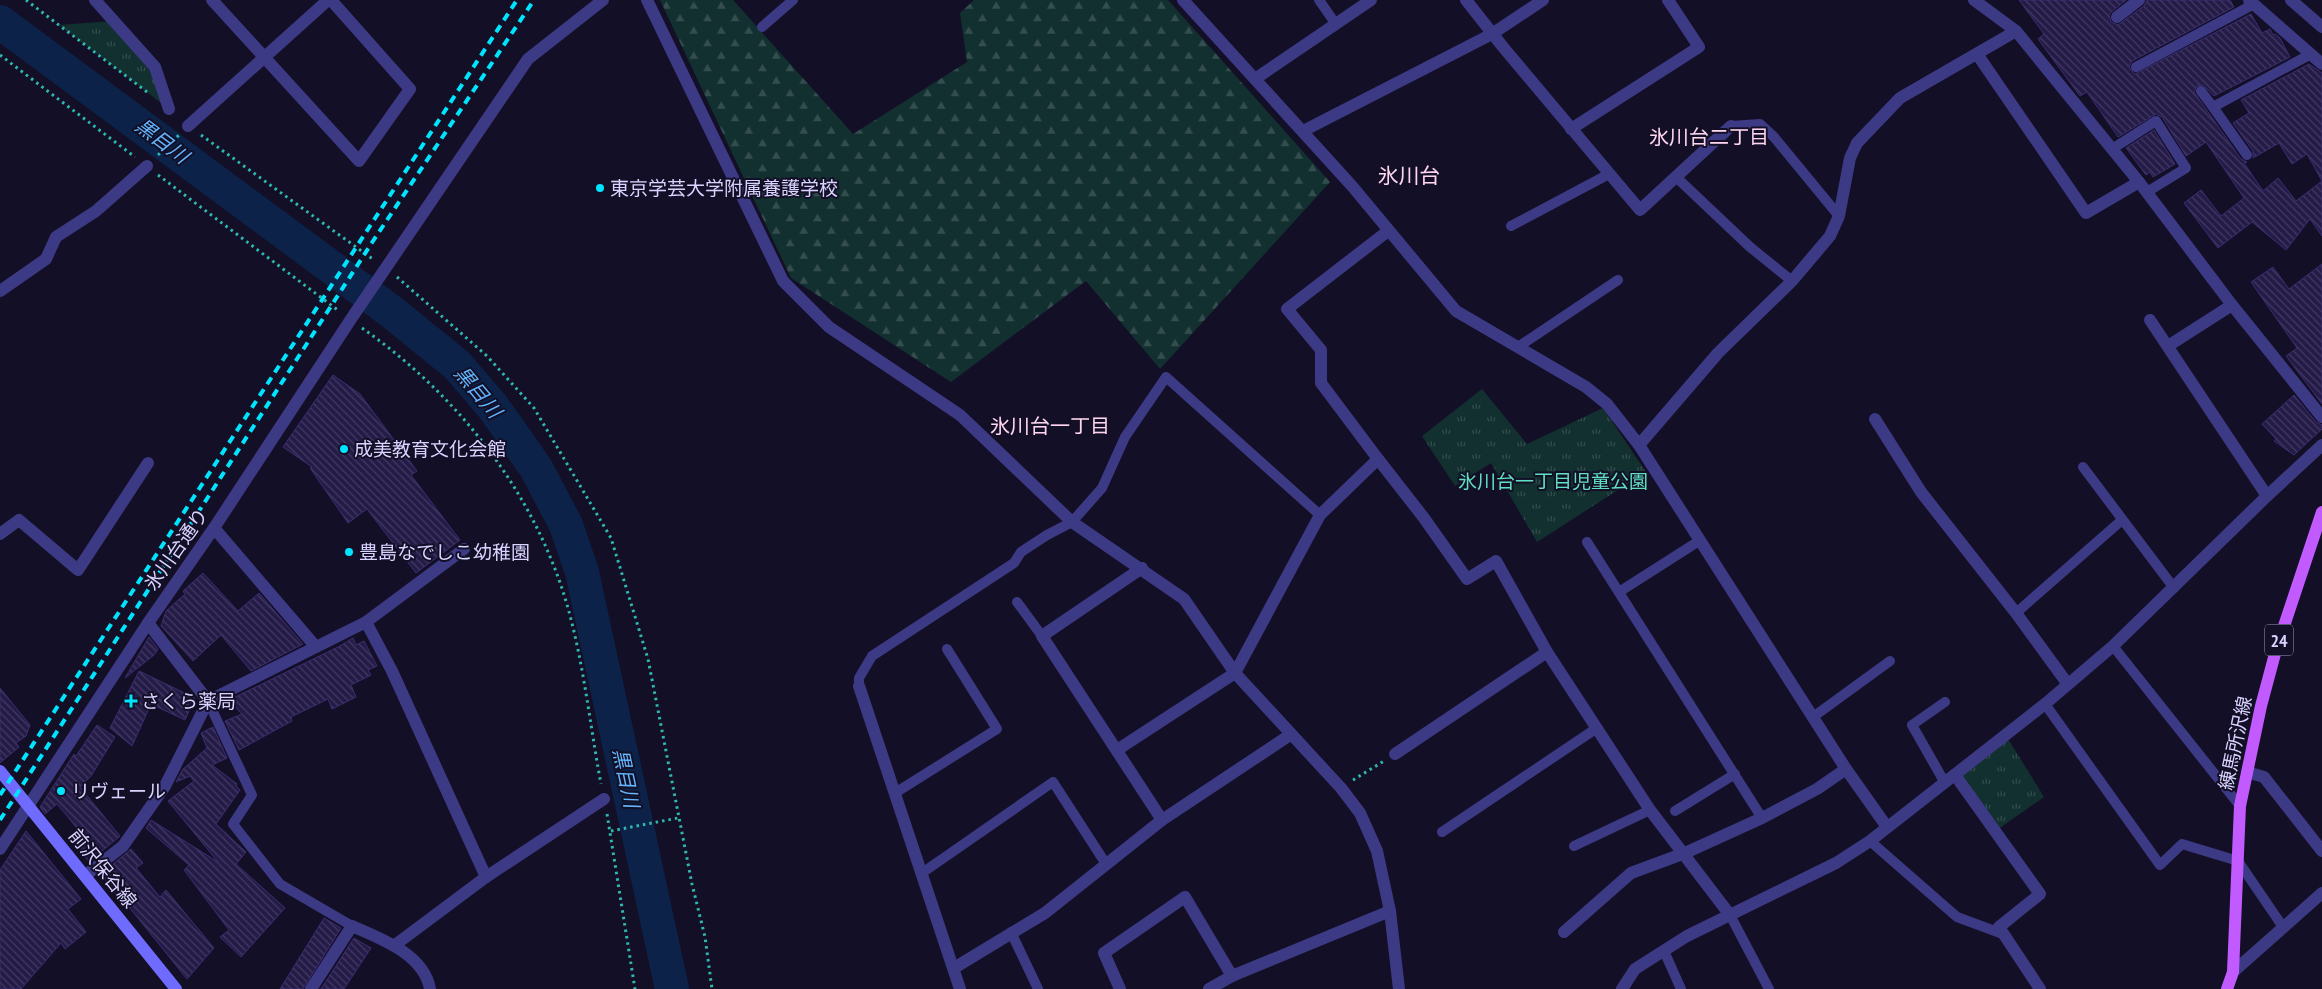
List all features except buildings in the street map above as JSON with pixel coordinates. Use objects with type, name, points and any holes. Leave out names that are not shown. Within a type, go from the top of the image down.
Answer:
[{"type":"main road","name":"練馬所沢線","points":[[2227,989],[2233,972],[2240,806],[2261,706],[2276,650],[2322,512]]},
{"type":"main road","name":"前沢保谷線","points":[[0,771],[176,989]]},
{"type":"street","points":[[95,0],[156,67],[169,109]]},
{"type":"street","points":[[188,126],[264,58],[330,0],[410,89],[359,161],[264,58],[212,0]]},
{"type":"street","name":"氷川台通り","points":[[0,849],[148,622],[214,528],[352,317],[528,59],[538,49],[603,0]]},
{"type":"street","points":[[647,0],[783,281],[830,327],[960,415],[1072,522],[1142,568],[1184,599],[1236,673],[1341,788],[1360,813],[1377,852],[1390,912],[1399,989]]},
{"type":"street","points":[[1183,0],[1302,131],[1424,270],[1456,311],[1586,387],[1607,404],[1639,445],[1699,542],[1846,769],[1887,827]]},
{"type":"street","points":[[1255,79],[1371,0]]},
{"type":"street","points":[[1466,0],[1492,34],[1640,210],[1732,126]]},
{"type":"street","points":[[1302,131],[1492,34],[1543,0]]},
{"type":"street","points":[[1571,129],[1699,47],[1668,0]]},
{"type":"street","points":[[1974,0],[2016,32],[2143,187],[2232,305],[2322,416]]},
{"type":"street","points":[[2117,17],[2139,0]]},
{"type":"street","points":[[2291,0],[2322,27]]},
{"type":"street","points":[[2252,2],[2322,64]]},
{"type":"street","points":[[1639,445],[1718,353],[1792,282],[1830,236],[1839,216],[1850,158],[1857,143],[1900,98],[2016,32]]},
{"type":"street","points":[[1977,54],[2086,212],[2143,187]]},
{"type":"street","points":[[0,291],[46,259],[56,236],[96,211],[147,166]]},
{"type":"street","points":[[1388,230],[1287,309],[1321,350],[1321,384],[1424,518],[1467,579],[1496,561],[1547,652],[1650,810],[1685,853],[1730,915]]},
{"type":"street","points":[[2168,346],[2232,305]]},
{"type":"street","points":[[2150,320],[2267,496]]},
{"type":"street","points":[[1875,419],[1921,492],[2016,613],[2067,684]]},
{"type":"street","points":[[1622,989],[1635,969],[1687,936],[1836,862],[1870,841],[1955,775],[2045,704],[2113,646],[2322,445]]},
{"type":"street","points":[[1118,750],[1236,673],[1320,515],[1378,459]]},
{"type":"street","points":[[0,534],[19,520],[78,570],[148,463]]},
{"type":"street","points":[[214,528],[316,647]]},
{"type":"street","points":[[86,876],[123,846],[165,786],[208,700],[366,622],[464,549]]},
{"type":"street","points":[[1142,568],[1042,636],[1162,820]]},
{"type":"street","points":[[148,622],[208,700]]},
{"type":"street","points":[[366,622],[392,671],[486,877]]},
{"type":"street","points":[[1395,754],[1547,652]]},
{"type":"street","points":[[859,686],[960,989]]},
{"type":"street","points":[[954,968],[1010,932],[1045,913],[1162,820],[1290,734]]},
{"type":"street","points":[[1564,932],[1631,873],[1685,853],[1762,818],[1817,789],[1846,769]]},
{"type":"street","points":[[2247,772],[2264,777],[2322,851]]},
{"type":"street","points":[[1955,775],[2040,894],[1999,927],[2040,989]]},
{"type":"street","points":[[395,945],[486,877],[604,799]]},
{"type":"street","points":[[2233,972],[2322,893]]},
{"type":"street","points":[[1120,989],[1104,953],[1185,897],[1232,976]]},
{"type":"street","points":[[1213,988],[1232,976],[1390,912]]},
{"type":"street","points":[[311,989],[352,926],[395,945],[426,972],[430,989]]},
{"type":"lane","points":[[762,27],[793,0]]},
{"type":"lane","points":[[1319,0],[1335,23]]},
{"type":"lane","points":[[2136,67],[2252,2]]},
{"type":"lane","points":[[2212,108],[2311,54]]},
{"type":"lane","points":[[2201,91],[2246,155]]},
{"type":"lane","points":[[2112,149],[2156,121],[2186,168],[2143,187]]},
{"type":"lane","points":[[1732,126],[1760,124],[1774,137],[1839,216]]},
{"type":"lane","points":[[1511,226],[1609,174]]},
{"type":"lane","points":[[1676,177],[1750,247],[1792,282]]},
{"type":"lane","points":[[1518,347],[1618,280]]},
{"type":"lane","points":[[859,686],[859,678],[872,656],[1014,563],[1021,552],[1072,522],[1102,488],[1125,437],[1166,377],[1320,515]]},
{"type":"lane","points":[[2083,467],[2174,588]]},
{"type":"lane","points":[[2016,613],[2122,520]]},
{"type":"lane","points":[[1587,542],[1762,818]]},
{"type":"lane","points":[[1619,592],[1699,542]]},
{"type":"lane","points":[[1018,602],[1042,636]]},
{"type":"lane","points":[[2113,646],[2240,806]]},
{"type":"lane","points":[[895,793],[997,729],[947,649]]},
{"type":"lane","points":[[1813,717],[1890,662]]},
{"type":"lane","points":[[208,700],[252,795],[233,824],[280,884],[352,926]]},
{"type":"lane","points":[[1944,783],[1912,725],[1945,702]]},
{"type":"lane","points":[[2045,704],[2160,865],[2182,844],[2238,861],[2283,927]]},
{"type":"lane","points":[[1442,832],[1596,728]]},
{"type":"lane","points":[[1675,811],[1735,774]]},
{"type":"lane","points":[[922,873],[1053,782],[1106,864]]},
{"type":"lane","points":[[1574,846],[1650,810]]},
{"type":"lane","points":[[1870,841],[1957,917],[2003,934]]},
{"type":"lane","points":[[1730,915],[1769,989]]},
{"type":"lane","points":[[1010,932],[1038,989]]},
{"type":"lane","points":[[1664,951],[1681,989]]},
{"type":"path","points":[[26,0],[169,109]]},
{"type":"path","points":[[0,55],[352,317],[396,352],[454,405],[506,475],[534,523],[558,577],[575,638],[604,799],[613,831],[635,989]]},
{"type":"path","points":[[147,166],[188,126],[384,271],[487,356],[534,408],[611,538],[648,659],[678,818],[705,937],[712,989]]},
{"type":"path","points":[[1341,788],[1395,754]]},
{"type":"path","points":[[613,831],[678,818]]},
{"type":"green space","points":[[660,0],[733,0],[853,134],[967,62],[960,13],[974,0],[1168,0],[1330,182],[1160,369],[1086,281],[951,382],[791,278]]},
{"type":"green space","points":[[114,21],[155,67],[169,109],[59,25]]},
{"type":"green space","name":"氷川台一丁目児童公園","points":[[1482,389],[1527,444],[1603,408],[1646,472],[1537,542],[1491,463],[1455,486],[1422,436]]},
{"type":"green space","points":[[2005,734],[2044,797],[1994,832],[1956,771]]},
{"type":"waterway","name":"黒目川","points":[[0,22],[393,313],[457,365],[493,407],[536,468],[566,525],[582,572],[672,989]]},
{"type":"railway","points":[[0,795],[517,0]]},
{"type":"railway","points":[[0,820],[373,241],[534,0]]},
{"type":"place","name":"東京学芸大学附属養護学校","points":[[600,188]]},
{"type":"place","name":"成美教育文化会館","points":[[344,449]]},
{"type":"place","name":"豊島なでしこ幼稚園","points":[[349,552]]},
{"type":"place","name":"さくら薬局","points":[[131,701]]},
{"type":"place","name":"リヴェール","points":[[61,791]]},
{"type":"district","name":"氷川台二丁目","points":[[1709,137]]},
{"type":"district","name":"氷川台","points":[[1409,175]]},
{"type":"district","name":"氷川台一丁目","points":[[1050,426]]}]
